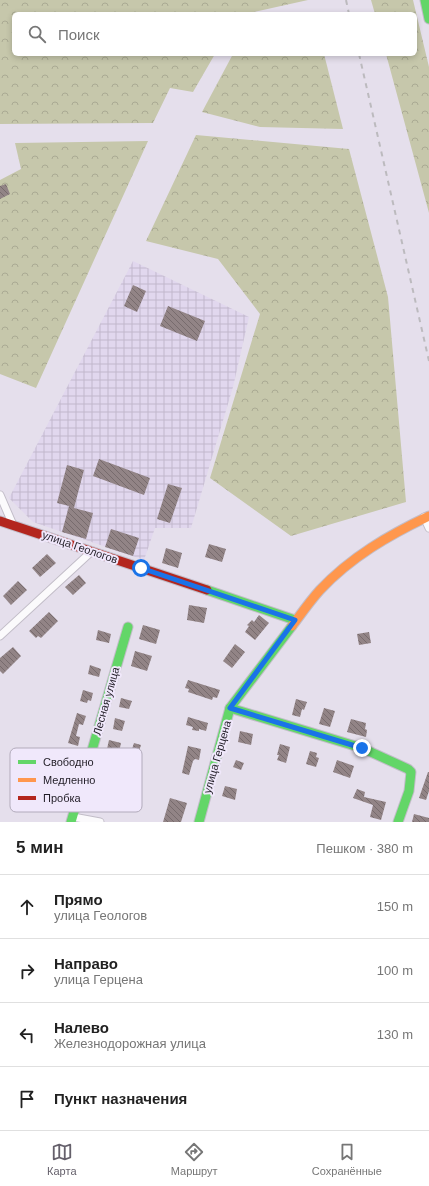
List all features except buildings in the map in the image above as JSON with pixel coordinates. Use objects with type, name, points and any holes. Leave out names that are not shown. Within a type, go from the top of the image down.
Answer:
[{"type":"street","points":[[425,0],[429,19]]},
{"type":"street","points":[[0,495],[13,525]]},
{"type":"street","points":[[427,516],[429,528]]},
{"type":"street","name":"улица Герцена","points":[[199,822],[230,708],[295,620],[320,590],[346,566],[373,546],[427,516]]},
{"type":"street","name":"улица Геологов","points":[[0,521],[91,552],[150,570],[295,620]]},
{"type":"street","points":[[0,636],[91,552]]},
{"type":"street","name":"Лесная улица","points":[[93,748],[128,627]]},
{"type":"street","points":[[230,708],[362,748],[408,769],[411,772],[409,789],[398,822]]},
{"type":"street","points":[[72,819],[100,822]]},
{"type":"shaded area","points":[[133,261],[249,317],[233,387],[191,528],[155,528],[144,560],[33,522],[9,498]]},
{"type":"green space","points":[[0,0],[308,0],[254,12],[12,12],[12,56],[214,56],[193,92],[170,88],[153,123],[0,124]]},
{"type":"green space","points":[[371,0],[413,0],[416,12],[374,12]]},
{"type":"green space","points":[[417,17],[429,67],[429,213],[387,56],[417,56]]},
{"type":"green space","points":[[232,56],[325,56],[343,129],[260,127],[202,112]]},
{"type":"green space","points":[[196,135],[349,149],[388,297],[406,502],[291,536],[210,478],[260,314],[218,259],[146,241]]},
{"type":"green space","points":[[148,141],[36,388],[0,374],[0,180],[21,169],[15,143]]},
{"type":"railway","points":[[346,0],[349,12]]},
{"type":"railway","points":[[359,56],[429,361]]},
{"type":"traffic: fast","points":[[425,0],[429,19]]},
{"type":"traffic: fast","points":[[207,590],[295,620]]},
{"type":"traffic: fast","points":[[199,822],[230,708],[292,626]]},
{"type":"traffic: fast","points":[[93,748],[128,627]]},
{"type":"traffic: fast","points":[[230,708],[362,748],[408,769],[411,772],[409,791],[398,822]]},
{"type":"traffic: fast","points":[[71,822],[74,812]]},
{"type":"traffic: slow","points":[[292,626],[320,590],[344,567],[385,539],[429,516]]},
{"type":"traffic: jam","points":[[0,521],[207,590]]},
{"type":"route","points":[[141,568],[295,620],[230,708],[362,748]]}]
